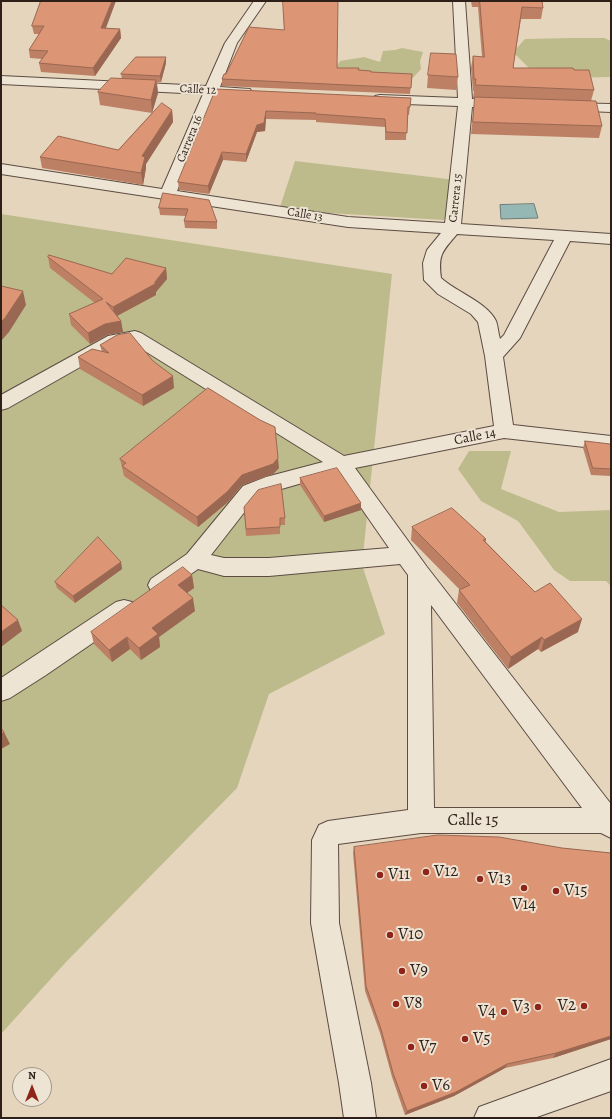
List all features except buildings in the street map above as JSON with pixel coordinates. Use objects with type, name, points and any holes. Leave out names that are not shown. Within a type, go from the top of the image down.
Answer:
[{"type":"street","name":"Carrera 16","points":[[168,194],[231,43],[260,1]]},
{"type":"street","name":"Carrera 15","points":[[459,1],[465,103],[453,229],[435,250],[431,263],[433,280],[444,290],[477,310],[487,321],[494,356],[504,431]]},
{"type":"street","name":"Calle 12","points":[[1,80],[258,93]]},
{"type":"street","points":[[370,98],[519,105]]},
{"type":"street","points":[[557,106],[611,108]]},
{"type":"street","name":"Calle 13","points":[[1,169],[348,222],[611,239]]},
{"type":"street","points":[[494,356],[511,338],[564,237]]},
{"type":"street","points":[[1,403],[114,340],[135,337],[341,464],[412,564],[610,822]]},
{"type":"street","name":"Calle 14","points":[[1,691],[38,668],[195,560],[250,491],[266,485],[312,474],[341,464],[504,431],[611,443]]},
{"type":"street","points":[[195,560],[224,567],[412,564]]},
{"type":"street","points":[[412,564],[422,821]]},
{"type":"street","name":"Calle 15","points":[[360,1118],[355,1083],[325,923],[325,840],[328,834],[422,821],[610,822]]},
{"type":"street","points":[[490,1118],[611,1074]]},
{"type":"shaded area","points":[[604,38],[611,41],[611,77],[558,78],[530,69],[514,53],[525,39]]},
{"type":"shaded area","points":[[402,48],[423,52],[420,61],[421,69],[409,82],[335,69],[340,61],[364,57],[380,62],[383,51]]},
{"type":"shaded area","points":[[295,161],[456,180],[444,220],[279,210]]},
{"type":"shaded area","points":[[1,214],[392,274],[362,565],[385,634],[269,694],[237,788],[66,962],[1,1034]]},
{"type":"shaded area","points":[[469,451],[511,451],[501,489],[559,512],[611,510],[611,586],[606,581],[570,581],[554,570],[518,521],[481,501],[458,469]]},
{"type":"water","points":[[534,204],[538,218],[501,219],[500,205]]},
{"type":"place","name":"V12","points":[[426,872]]},
{"type":"place","name":"V11","points":[[380,875]]},
{"type":"place","name":"V13","points":[[480,879]]},
{"type":"place","name":"V14","points":[[524,888]]},
{"type":"place","name":"V15","points":[[556,891]]},
{"type":"place","name":"V10","points":[[390,935]]},
{"type":"place","name":"V9","points":[[402,971]]},
{"type":"place","name":"V8","points":[[396,1004]]},
{"type":"place","name":"V2","points":[[584,1006]]},
{"type":"place","name":"V3","points":[[538,1007]]},
{"type":"place","name":"V4","points":[[504,1012]]},
{"type":"place","name":"V5","points":[[465,1039]]},
{"type":"place","name":"V7","points":[[411,1047]]},
{"type":"place","name":"V6","points":[[424,1086]]}]
